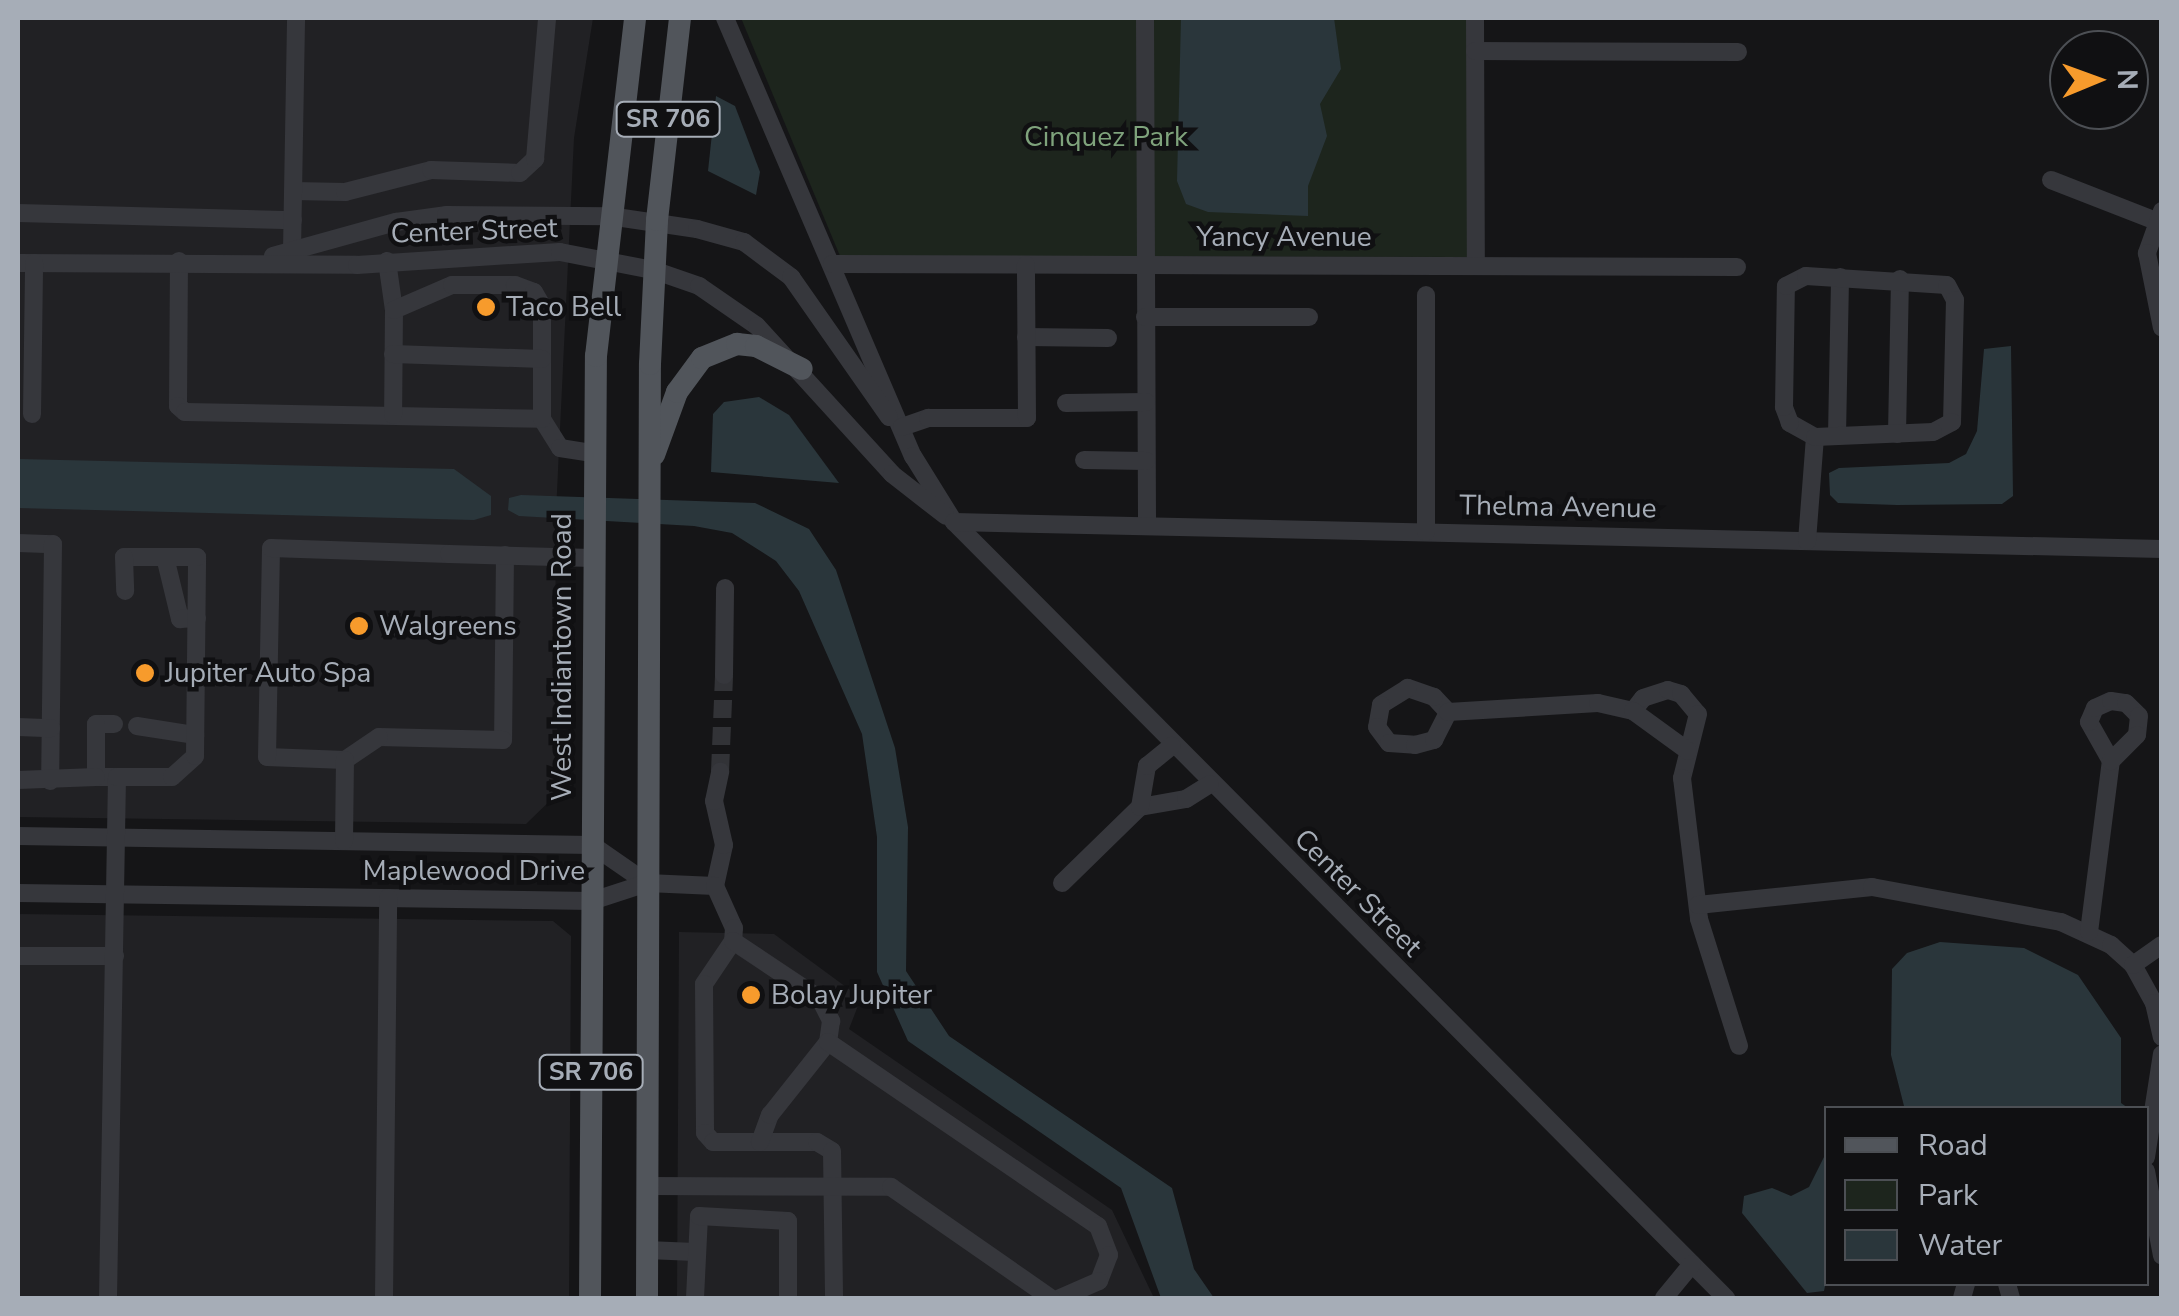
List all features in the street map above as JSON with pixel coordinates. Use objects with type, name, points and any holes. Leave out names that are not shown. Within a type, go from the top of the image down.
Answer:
[{"type":"main road","name":"West Indiantown Road","points":[[590,1298],[593,454],[608,216],[635,18]]},
{"type":"main road","name":"SR 706","points":[[647,1298],[648,540],[653,270],[680,18]]},
{"type":"main road","points":[[649,478],[677,392],[702,358],[737,344],[756,346],[802,368]]},
{"type":"street","points":[[292,252],[296,18]]},
{"type":"street","points":[[293,191],[345,192],[431,170],[520,173],[535,158],[546,18]]},
{"type":"street","name":"Center Street","points":[[725,18],[914,456]]},
{"type":"street","points":[[1145,18],[1147,526]]},
{"type":"street","points":[[1475,18],[1476,264]]},
{"type":"street","points":[[1475,51],[1738,52]]},
{"type":"street","points":[[2051,180],[2159,216],[2147,253],[2162,328]]},
{"type":"street","points":[[18,212],[292,220]]},
{"type":"street","name":"Center Street","points":[[258,261],[446,215],[657,220],[744,242],[781,268],[819,309],[954,522]]},
{"type":"street","name":"Center Street","points":[[26,263],[387,262],[560,252],[653,270],[699,286],[802,368],[892,474],[954,522],[1172,746],[1726,1298]]},
{"type":"street","points":[[179,262],[178,406],[184,412],[542,419]]},
{"type":"street","points":[[387,262],[394,310],[393,415]]},
{"type":"street","points":[[26,263],[25,314],[32,414]]},
{"type":"street","name":"Yancy Avenue","points":[[832,264],[1738,267]]},
{"type":"street","points":[[902,427],[928,418],[1027,418],[1026,265]]},
{"type":"street","points":[[1806,276],[1840,277],[1936,280],[1955,300],[1953,418],[1934,432],[1815,437],[1790,423],[1784,407],[1786,286],[1806,276]]},
{"type":"street","points":[[1837,436],[1840,277]]},
{"type":"street","points":[[1897,434],[1900,279]]},
{"type":"street","points":[[394,310],[452,285],[527,288],[542,306],[542,419],[560,448],[593,454]]},
{"type":"street","points":[[1426,296],[1426,532]]},
{"type":"street","points":[[1145,318],[1309,318]]},
{"type":"street","points":[[1026,337],[1108,338]]},
{"type":"street","points":[[393,354],[542,359]]},
{"type":"street","points":[[1066,403],[1146,402]]},
{"type":"street","points":[[1806,540],[1815,437]]},
{"type":"street","points":[[1084,460],[1146,461]]},
{"type":"street","name":"Thelma Avenue","points":[[954,522],[2162,549]]},
{"type":"street","points":[[18,543],[54,544],[50,780]]},
{"type":"street","points":[[505,556],[503,740],[379,736],[344,760],[267,758],[271,548],[505,556],[592,548]]},
{"type":"street","points":[[18,780],[172,777],[195,756],[197,557],[124,557],[125,592]]},
{"type":"street","points":[[165,557],[180,619],[196,618]]},
{"type":"street","points":[[724,676],[726,588]]},
{"type":"street","points":[[1633,711],[1655,692],[1681,694],[1698,714],[1682,778],[1698,905],[1739,1046]]},
{"type":"street","points":[[1448,712],[1598,703],[1633,711],[1688,751]]},
{"type":"street","points":[[96,777],[96,724],[114,724]]},
{"type":"street","points":[[137,726],[195,735]]},
{"type":"street","points":[[18,727],[51,728]]},
{"type":"street","points":[[1140,807],[1147,766],[1172,746]]},
{"type":"street","points":[[344,760],[344,841]]},
{"type":"street","points":[[2089,932],[2111,761]]},
{"type":"street","points":[[720,772],[714,801],[724,845],[715,886],[732,913],[733,941],[704,984],[704,1132],[713,1142],[827,1146],[832,1186],[834,1298]]},
{"type":"street","points":[[108,1298],[118,777]]},
{"type":"street","points":[[1062,883],[1140,807],[1186,799],[1210,784]]},
{"type":"street","name":"Maplewood Drive","points":[[18,836],[592,844],[647,883]]},
{"type":"street","points":[[647,883],[715,886]]},
{"type":"street","name":"Maplewood Drive","points":[[18,892],[592,901],[647,883]]},
{"type":"street","points":[[1698,905],[1872,887],[2089,932],[2132,965],[2160,1016],[2162,1037]]},
{"type":"street","points":[[384,1298],[388,898]]},
{"type":"street","points":[[733,941],[820,999],[831,1022],[828,1042],[770,1115],[760,1142]]},
{"type":"street","points":[[2132,965],[2162,945]]},
{"type":"street","points":[[18,956],[115,956]]},
{"type":"street","points":[[828,1042],[1098,1226],[1108,1255],[1099,1281],[1060,1298]]},
{"type":"street","points":[[2149,1138],[2162,1054]]},
{"type":"street","points":[[647,1186],[891,1187],[1050,1298]]},
{"type":"street","points":[[2149,1187],[2162,1256]]},
{"type":"street","points":[[695,1298],[699,1216],[788,1220],[788,1298]]},
{"type":"street","points":[[647,1250],[695,1252]]},
{"type":"street","points":[[1664,1298],[1692,1264]]},
{"type":"shaded area","points":[[18,18],[593,18],[574,138],[555,533],[558,793],[526,824],[18,817]]},
{"type":"shaded area","points":[[18,914],[553,921],[571,936],[569,1298],[18,1298]]},
{"type":"shaded area","points":[[679,932],[774,934],[861,998],[849,1029],[1112,1210],[1154,1298],[677,1298]]},
{"type":"green space","name":"Cinquez Park","points":[[741,18],[1469,18],[1470,257],[840,256]]},
{"type":"water","points":[[1181,18],[1334,18],[1341,69],[1320,104],[1327,136],[1308,186],[1308,216],[1208,212],[1186,204],[1177,181]]},
{"type":"water","points":[[716,96],[735,106],[760,172],[756,195],[708,171]]},
{"type":"water","points":[[2011,346],[2013,496],[2002,504],[1897,505],[1838,503],[1830,495],[1829,473],[1839,468],[1949,463],[1966,454],[1977,431],[1984,349]]},
{"type":"water","points":[[759,397],[789,415],[839,483],[711,472],[713,414],[724,402]]},
{"type":"water","points":[[18,459],[454,469],[491,496],[491,515],[474,520],[18,508]]},
{"type":"water","points":[[521,495],[755,503],[809,529],[836,570],[895,748],[908,827],[906,971],[949,1036],[1172,1188],[1194,1269],[1214,1298],[1161,1298],[1121,1188],[908,1041],[877,972],[877,837],[862,734],[799,591],[776,561],[732,533],[694,526],[519,516],[508,510],[509,498]]},
{"type":"water","points":[[1940,942],[2024,948],[2078,975],[2121,1038],[2121,1103],[2125,1106],[1904,1106],[1891,1055],[1892,969],[1907,953]]},
{"type":"water","points":[[1824,1157],[1825,1286],[1824,1291],[1807,1293],[1742,1213],[1744,1196],[1772,1188],[1791,1196],[1809,1187]]},
{"type":"tunnel","points":[[720,772],[724,675]]},
{"type":"place","name":"Taco Bell","points":[[486,307]]},
{"type":"place","name":"Walgreens","points":[[359,626]]},
{"type":"place","name":"Jupiter Auto Spa","points":[[145,673]]},
{"type":"place","name":"Bolay Jupiter","points":[[751,995]]}]
